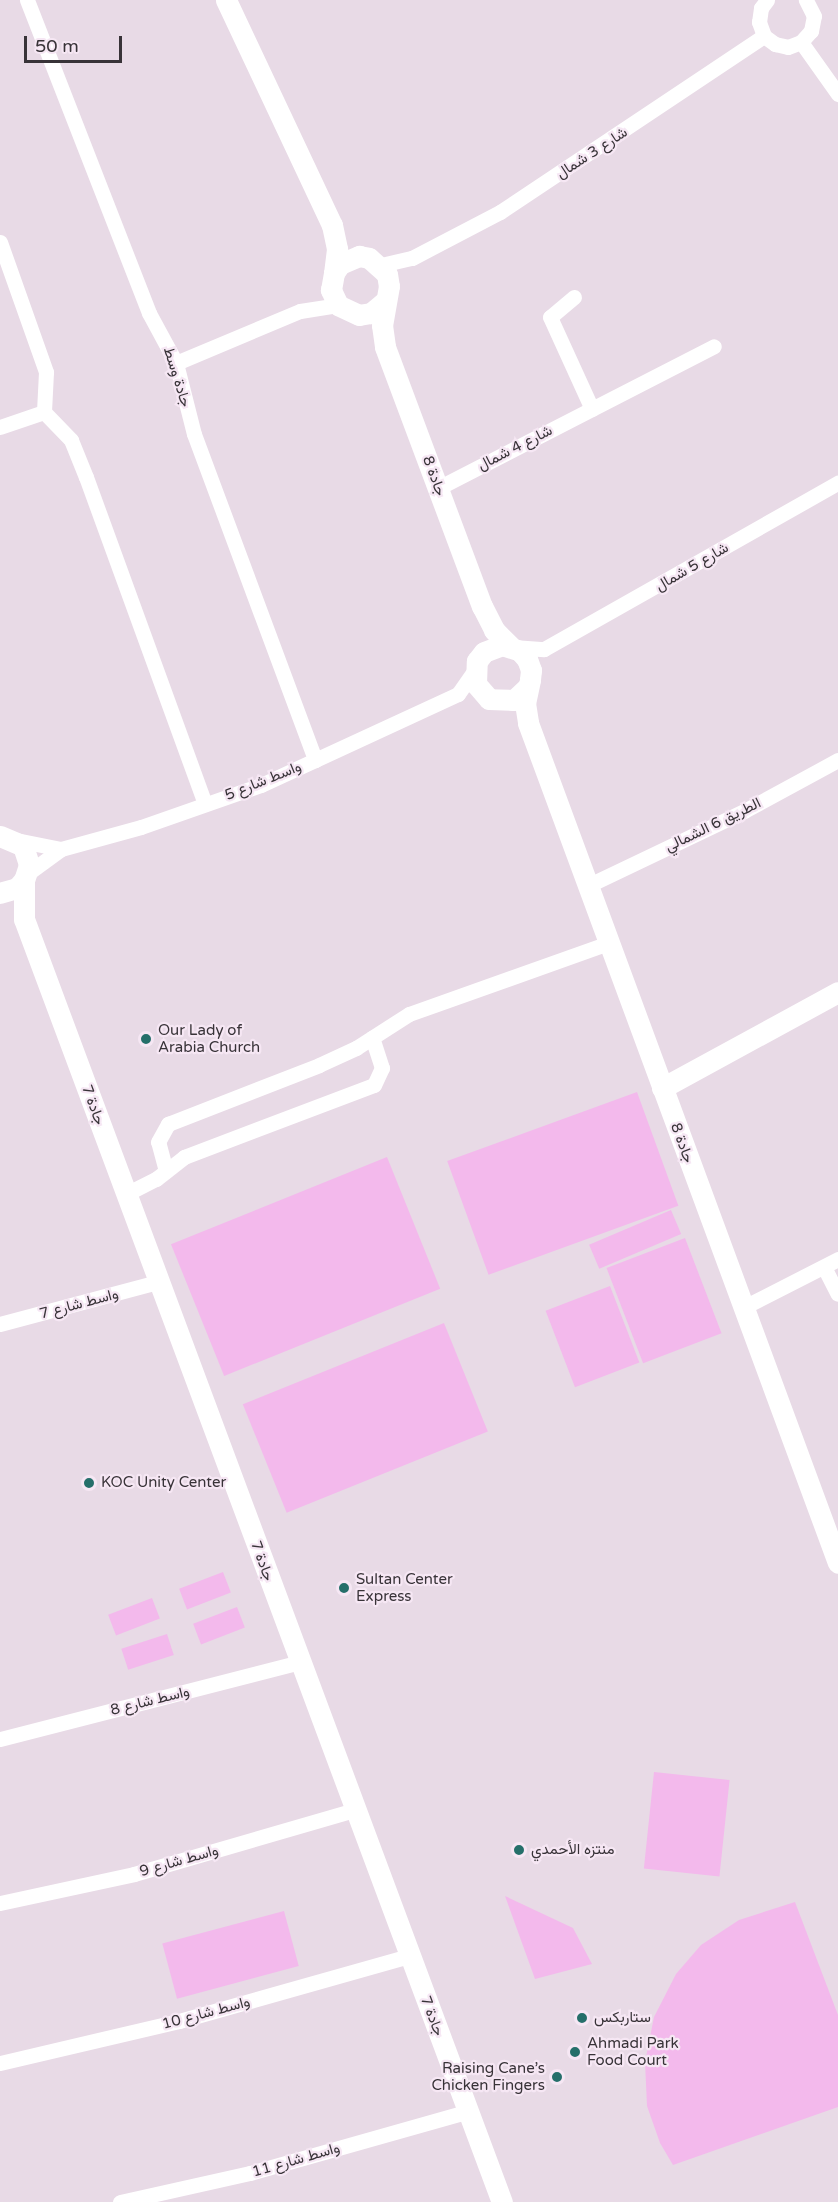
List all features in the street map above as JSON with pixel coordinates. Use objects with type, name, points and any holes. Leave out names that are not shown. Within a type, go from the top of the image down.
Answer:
[{"type":"main road","points":[[225,0],[333,225],[349,244],[375,262],[386,294],[371,313],[343,309],[331,290],[337,249],[333,225]]},
{"type":"main road","points":[[332,276],[348,259],[375,262]]},
{"type":"main road","name":"جادة 8","points":[[386,294],[385,346],[482,606],[494,630],[511,647]]},
{"type":"main road","name":"جادة 8","points":[[343,309],[385,346]]},
{"type":"main road","name":"جادة 8","points":[[475,666],[482,606]]},
{"type":"main road","points":[[493,647],[511,647],[527,659],[529,684],[522,695],[497,701],[476,684],[475,666],[493,647]]},
{"type":"main road","name":"جادة 8","points":[[529,684],[528,723],[838,1563]]},
{"type":"main road","name":"جادة 8","points":[[497,701],[528,723]]},
{"type":"main road","name":"جادة 7","points":[[6,836],[27,855],[24,919]]},
{"type":"main road","points":[[0,894],[17,888],[26,877]]},
{"type":"main road","name":"جادة 7","points":[[0,894],[13,903],[24,919],[502,2202]]},
{"type":"main road","points":[[659,1082],[720,1048],[736,1045],[838,992]]},
{"type":"street","name":"جادة وسط","points":[[27,0],[149,313],[176,363],[194,434],[315,760]]},
{"type":"street","points":[[767,0],[759,22],[764,36],[781,45],[801,42],[811,31],[814,16],[808,0]]},
{"type":"street","name":"شارع 3 شمال","points":[[375,262],[412,258],[500,212],[574,165],[764,36]]},
{"type":"street","points":[[801,42],[838,94]]},
{"type":"street","points":[[0,242],[45,372],[44,412],[71,440],[205,804]]},
{"type":"street","name":"شارع 3 شمال","points":[[386,294],[412,258]]},
{"type":"street","points":[[300,311],[332,276]]},
{"type":"street","points":[[574,297],[550,318],[592,409]]},
{"type":"street","points":[[176,363],[300,311],[343,309]]},
{"type":"street","name":"شارع 4 شمال","points":[[438,488],[714,346]]},
{"type":"street","points":[[0,427],[44,412]]},
{"type":"street","name":"شارع 5 شمال","points":[[544,649],[838,483]]},
{"type":"street","points":[[511,647],[544,649],[529,684]]},
{"type":"street","points":[[475,666],[458,694],[497,701]]},
{"type":"street","name":"واسط شارع 5","points":[[26,877],[61,849],[261,785],[458,694]]},
{"type":"street","name":"الطريق 6 الشمالي","points":[[587,886],[744,811],[838,760]]},
{"type":"street","name":"واسط شارع 5","points":[[6,836],[61,849]]},
{"type":"street","points":[[166,1171],[158,1142],[168,1124],[298,1074],[372,1038],[409,1014],[608,943]]},
{"type":"street","points":[[126,1194],[191,1154],[374,1085],[382,1068],[372,1038]]},
{"type":"street","points":[[742,1308],[838,1259]]},
{"type":"street","points":[[824,1267],[838,1294]]},
{"type":"street","name":"واسط شارع 7","points":[[0,1324],[158,1282]]},
{"type":"street","name":"واسط شارع 8","points":[[0,1739],[299,1662]]},
{"type":"street","name":"واسط شارع 9","points":[[0,1903],[134,1874],[355,1810]]},
{"type":"street","name":"واسط شارع 10","points":[[0,2063],[179,2021],[409,1956]]},
{"type":"street","name":"واسط شارع 11","points":[[120,2202],[250,2173],[470,2111]]},
{"type":"shaded area","points":[[637,1092],[678,1206],[489,1275],[447,1161]]},
{"type":"shaded area","points":[[387,1157],[440,1289],[224,1376],[171,1244]]},
{"type":"shaded area","points":[[671,1210],[681,1234],[599,1269],[589,1245]]},
{"type":"shaded area","points":[[685,1238],[722,1333],[643,1363],[607,1268]]},
{"type":"shaded area","points":[[610,1286],[639,1363],[575,1387],[546,1311]]},
{"type":"shaded area","points":[[444,1323],[488,1431],[287,1513],[243,1404]]},
{"type":"shaded area","points":[[223,1572],[231,1593],[187,1609],[179,1589]]},
{"type":"shaded area","points":[[152,1598],[160,1619],[116,1635],[108,1615]]},
{"type":"shaded area","points":[[237,1607],[245,1628],[201,1644],[193,1624]]},
{"type":"shaded area","points":[[167,1634],[174,1655],[128,1670],[121,1649]]},
{"type":"shaded area","points":[[654,1772],[730,1780],[719,1876],[644,1868]]},
{"type":"shaded area","points":[[505,1896],[573,1928],[592,1964],[535,1979]]},
{"type":"shaded area","points":[[795,1902],[838,2015],[838,2107],[673,2165],[660,2143],[647,2106],[645,2062],[654,2017],[676,1974],[701,1945],[739,1920]]},
{"type":"shaded area","points":[[284,1911],[299,1966],[177,1999],[162,1944]]},
{"type":"place","name":"Our Lady of Arabia Church","points":[[146,1039]]},
{"type":"place","name":"KOC Unity Center","points":[[89,1483]]},
{"type":"place","name":"Sultan Center Express","points":[[344,1588]]},
{"type":"place","name":"منتزه الأحمدي","points":[[519,1850]]},
{"type":"place","name":"ستاربكس","points":[[582,2018]]},
{"type":"place","name":"Ahmadi Park Food Court","points":[[575,2052]]},
{"type":"place","name":"Raising Cane’s Chicken Fingers","points":[[557,2077]]}]
